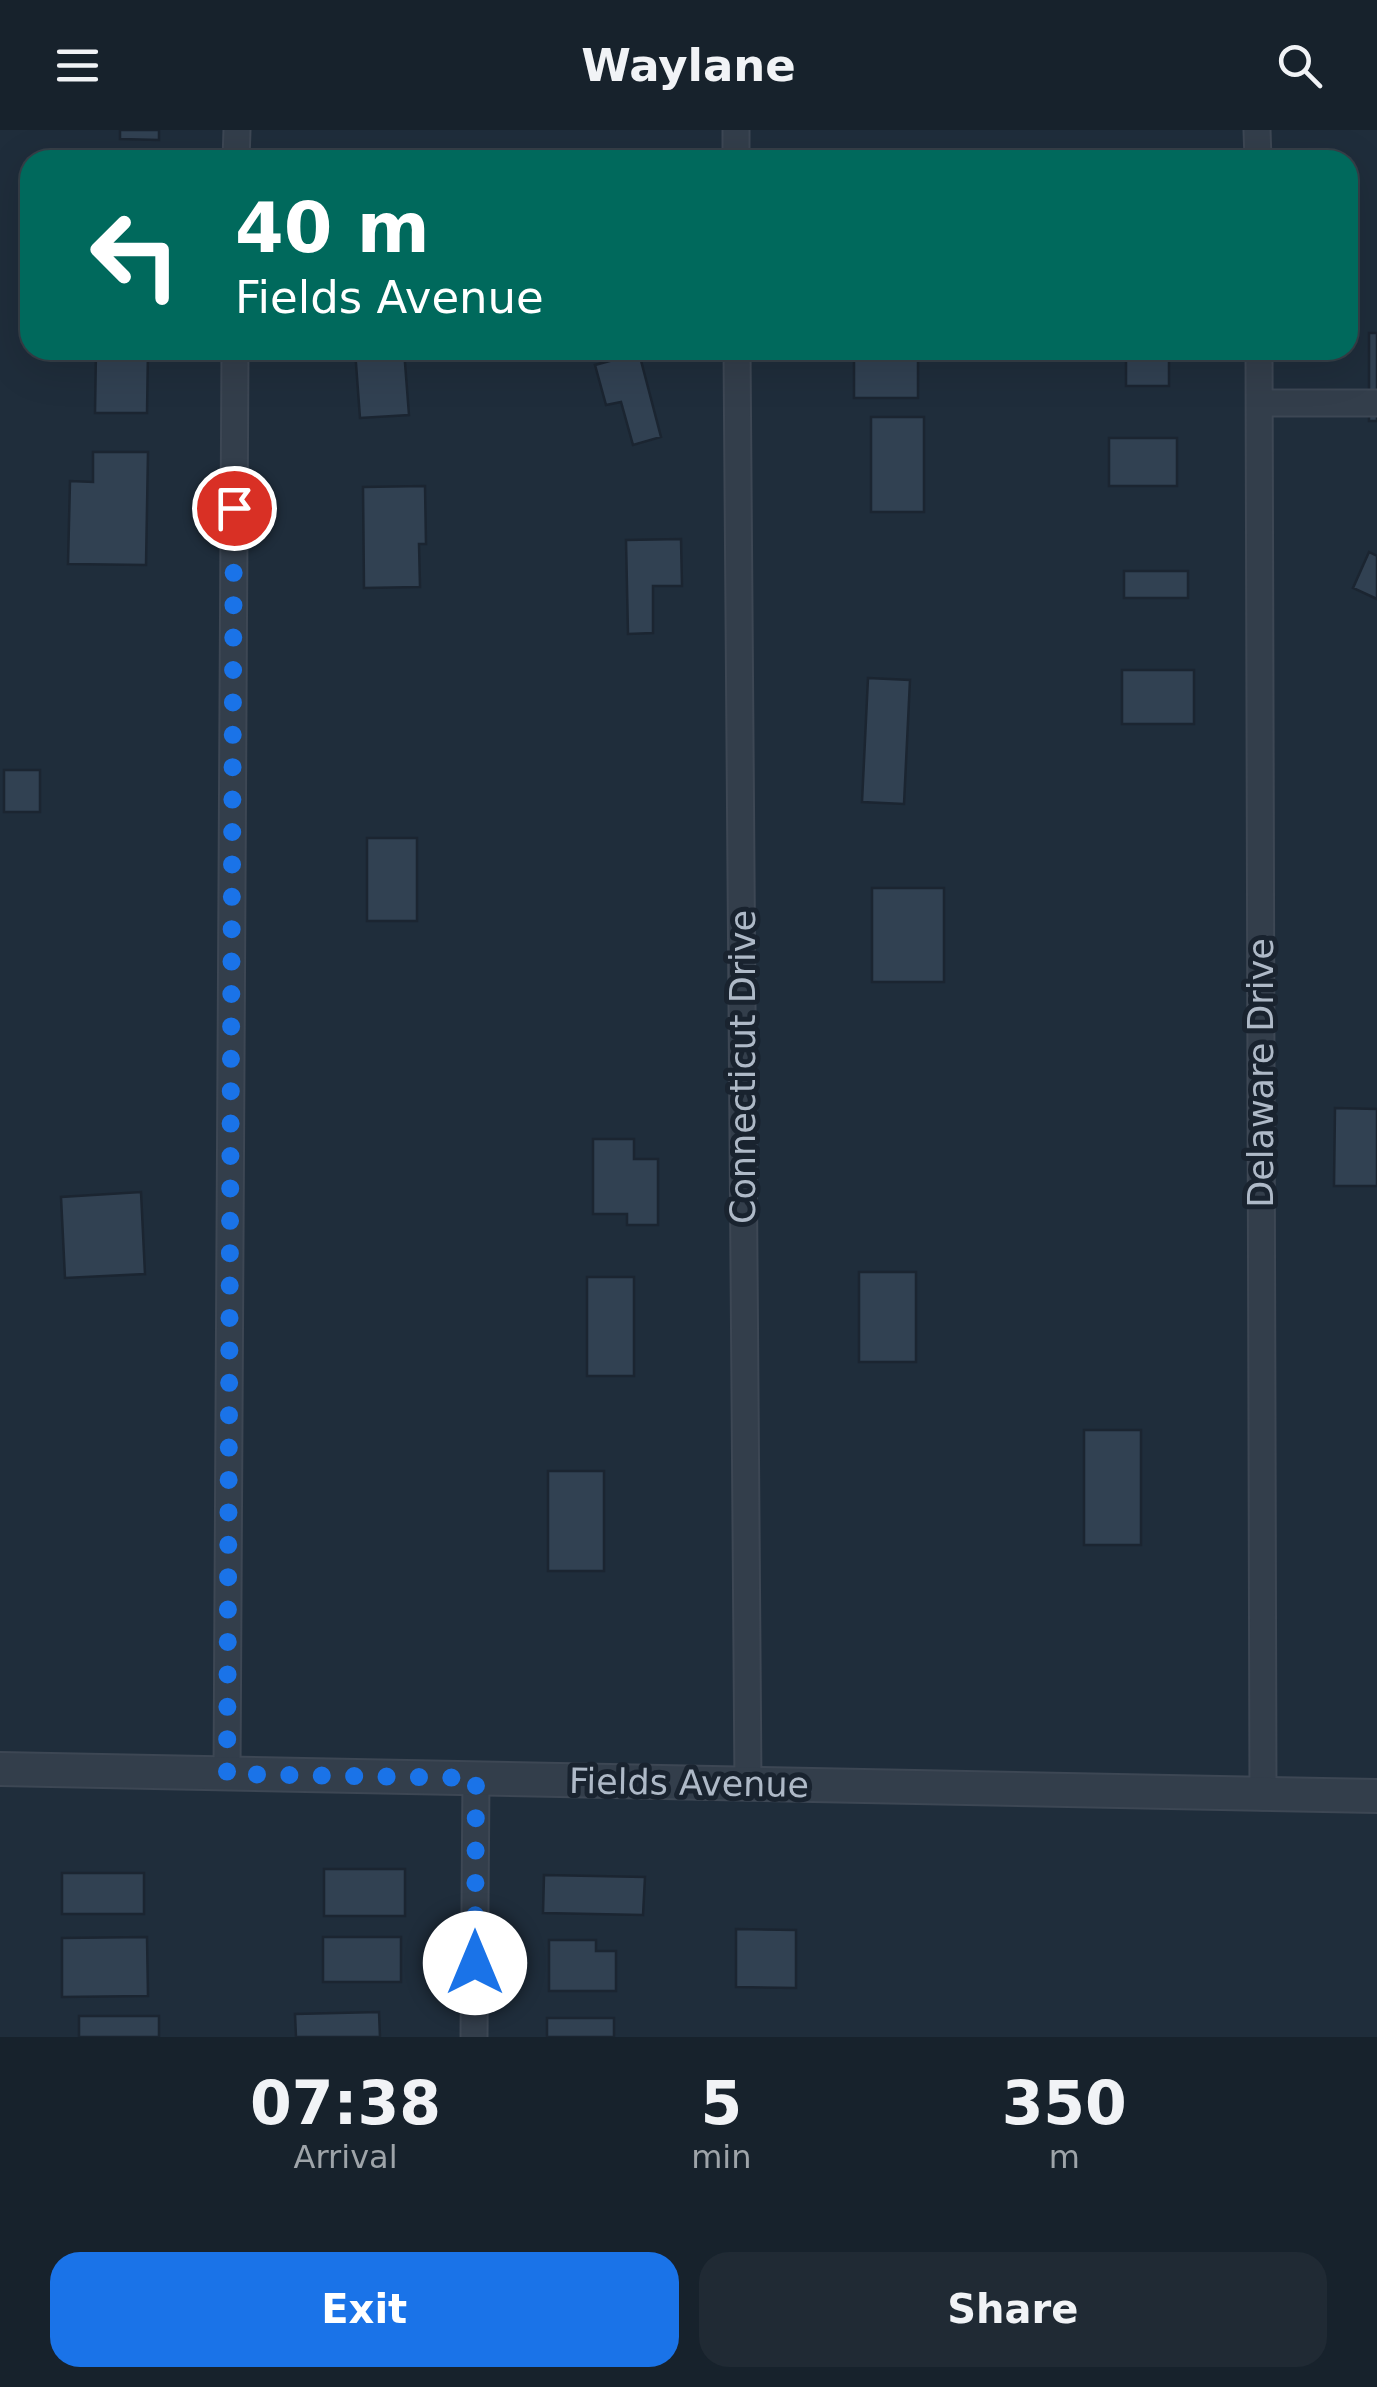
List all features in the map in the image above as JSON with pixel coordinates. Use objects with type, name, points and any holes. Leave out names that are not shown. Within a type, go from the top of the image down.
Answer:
[{"type":"street","points":[[227,1774],[235,360]]},
{"type":"street","name":"Connecticut Drive","points":[[738,360],[748,1784]]},
{"type":"street","name":"Delaware Drive","points":[[1259,360],[1263,1797]]},
{"type":"street","points":[[1260,403],[1377,403]]},
{"type":"street","name":"Fields Avenue","points":[[0,1769],[1263,1797],[1377,1796]]},
{"type":"street","points":[[474,2037],[476,1778]]},
{"type":"building","points":[[120,130],[159,130],[159,140],[120,139]]},
{"type":"building","points":[[1369,333],[1377,333],[1377,421],[1369,421]]},
{"type":"building","points":[[96,360],[148,360],[147,413],[95,413]]},
{"type":"building","points":[[356,360],[405,360],[409,415],[360,418]]},
{"type":"building","points":[[641,360],[661,437],[633,445],[621,402],[606,405],[595,365]]},
{"type":"building","points":[[854,360],[918,360],[918,398],[854,398]]},
{"type":"building","points":[[1126,360],[1169,360],[1169,386],[1126,386]]},
{"type":"building","points":[[871,417],[924,417],[924,512],[871,512]]},
{"type":"building","points":[[1109,438],[1177,438],[1177,486],[1109,486]]},
{"type":"building","points":[[93,452],[148,452],[146,565],[68,564],[70,481],[93,482]]},
{"type":"building","points":[[425,486],[426,544],[419,544],[420,587],[364,588],[363,487]]},
{"type":"building","points":[[681,539],[682,586],[653,586],[653,633],[628,634],[626,540]]},
{"type":"building","points":[[1369,552],[1377,556],[1377,599],[1353,588]]},
{"type":"building","points":[[1124,571],[1188,571],[1188,598],[1124,598]]},
{"type":"building","points":[[1122,670],[1194,670],[1194,724],[1122,724]]},
{"type":"building","points":[[868,678],[910,680],[904,804],[862,802]]},
{"type":"building","points":[[4,770],[40,770],[40,812],[4,812]]},
{"type":"building","points":[[367,838],[417,838],[417,921],[367,921]]},
{"type":"building","points":[[872,888],[944,888],[944,982],[872,982]]},
{"type":"building","points":[[1335,1108],[1377,1109],[1377,1186],[1334,1186]]},
{"type":"building","points":[[593,1139],[634,1139],[634,1159],[658,1159],[658,1225],[627,1225],[627,1214],[593,1214]]},
{"type":"building","points":[[141,1192],[145,1274],[65,1278],[61,1197]]},
{"type":"building","points":[[859,1272],[916,1272],[916,1362],[859,1362]]},
{"type":"building","points":[[587,1277],[634,1277],[634,1376],[587,1376]]},
{"type":"building","points":[[1084,1430],[1141,1430],[1141,1545],[1084,1545]]},
{"type":"building","points":[[548,1471],[604,1471],[604,1571],[548,1571]]},
{"type":"building","points":[[324,1869],[405,1869],[405,1916],[324,1916]]},
{"type":"building","points":[[62,1873],[144,1873],[144,1914],[62,1914]]},
{"type":"building","points":[[544,1875],[645,1877],[643,1915],[543,1913]]},
{"type":"building","points":[[736,1929],[796,1930],[796,1988],[736,1987]]},
{"type":"building","points":[[147,1937],[148,1996],[62,1997],[62,1938]]},
{"type":"building","points":[[323,1937],[401,1937],[401,1982],[323,1982]]},
{"type":"building","points":[[549,1940],[596,1940],[596,1951],[616,1951],[616,1991],[549,1991]]},
{"type":"building","points":[[379,2012],[380,2037],[296,2037],[295,2014]]},
{"type":"building","points":[[79,2016],[159,2016],[159,2037],[79,2037]]},
{"type":"building","points":[[547,2018],[614,2018],[614,2037],[547,2037]]},
{"type":"route","points":[[234,508],[227,1774],[476,1778],[475,1963]]}]
